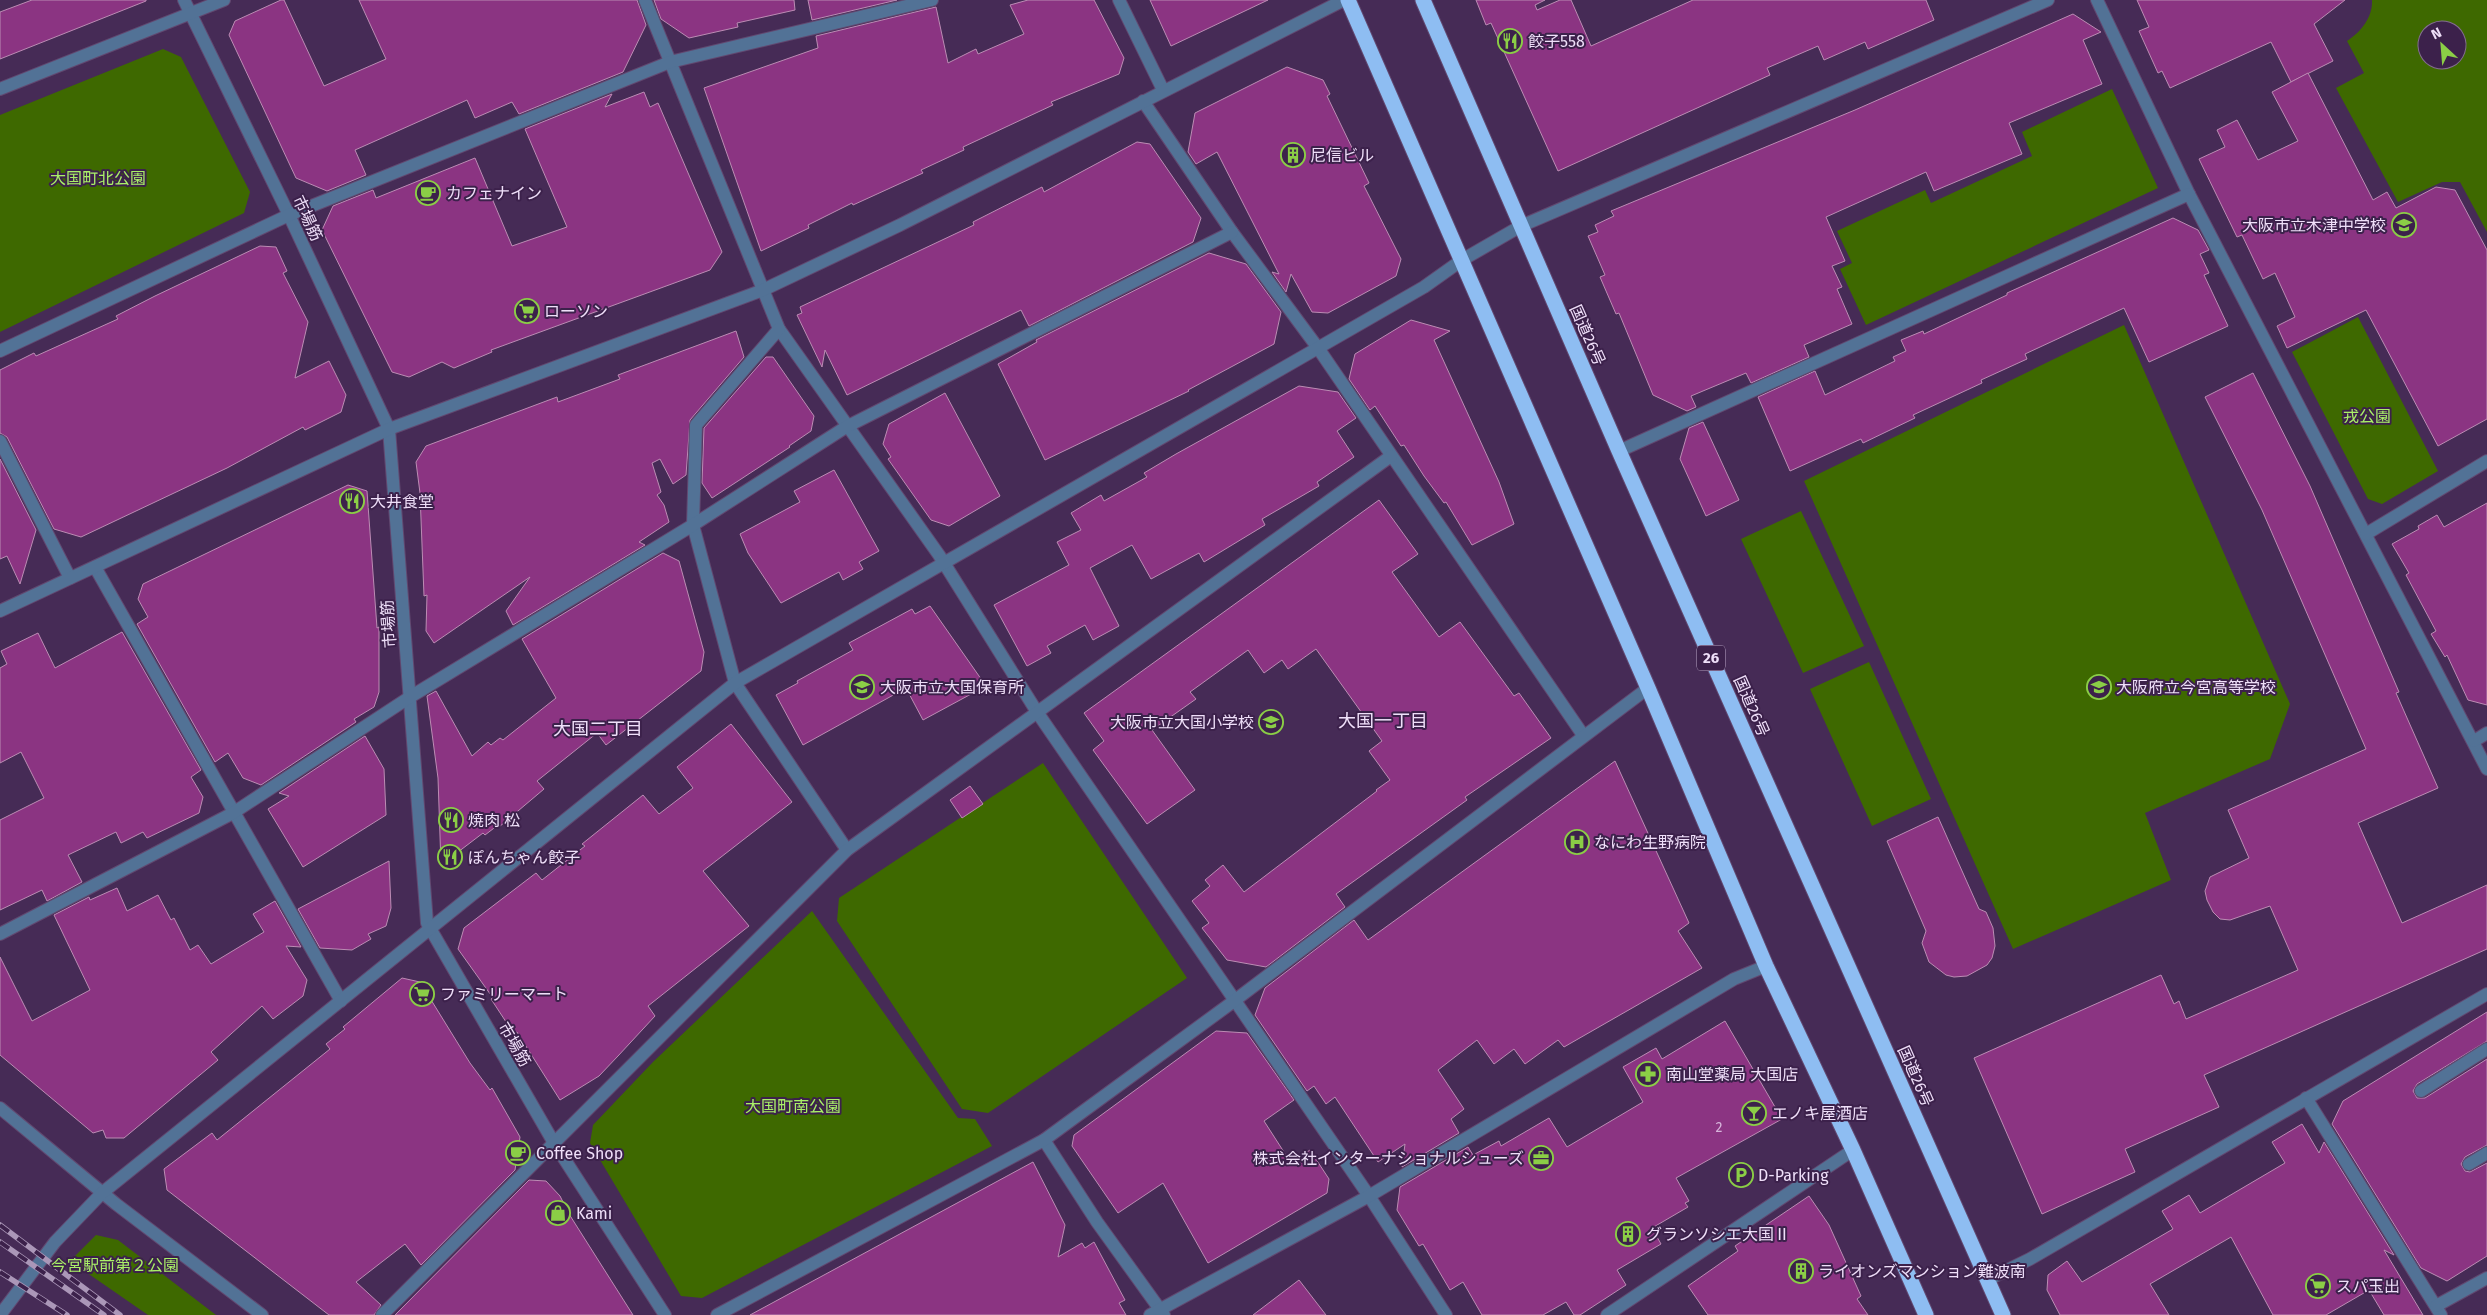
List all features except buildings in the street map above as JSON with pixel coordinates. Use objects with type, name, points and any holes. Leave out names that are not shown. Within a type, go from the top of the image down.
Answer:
[{"type":"highway","points":[[1348,0],[1648,688],[1766,966],[1853,1150],[1926,1315]]},
{"type":"highway","name":"国道26号","points":[[1423,0],[2002,1315]]},
{"type":"street","name":"市場筋","points":[[184,0],[289,214],[389,429],[427,923],[554,1143],[665,1315]]},
{"type":"street","points":[[0,89],[224,0]]},
{"type":"street","points":[[645,0],[778,329],[944,564],[1037,712],[1234,1001],[1370,1196],[1446,1315]]},
{"type":"street","points":[[0,351],[289,214],[670,62],[932,0]]},
{"type":"street","points":[[1119,0],[1163,90]]},
{"type":"street","points":[[0,610],[389,429],[763,290],[900,225],[1163,90],[1344,0]]},
{"type":"street","points":[[0,1315],[55,1242],[102,1193],[735,682],[944,564],[1424,287],[1462,260],[1521,226],[2048,0]]},
{"type":"street","points":[[2097,0],[2189,194],[2487,769]]},
{"type":"street","points":[[1143,101],[1232,232],[1318,348],[1583,736]]},
{"type":"street","points":[[1620,451],[2189,194]]},
{"type":"street","points":[[0,934],[233,813],[410,697],[693,525],[846,427],[1232,232]]},
{"type":"street","points":[[778,329],[696,425],[693,525],[735,682],[846,850]]},
{"type":"street","points":[[0,441],[70,578]]},
{"type":"street","points":[[382,1315],[846,850],[1391,456]]},
{"type":"street","points":[[2366,534],[2487,461]]},
{"type":"street","points":[[95,567],[233,813],[341,1000]]},
{"type":"street","points":[[717,1315],[1044,1140],[1234,1001],[1648,688]]},
{"type":"street","points":[[2474,741],[2487,733]]},
{"type":"street","points":[[1044,1140],[1158,1313],[1370,1196],[1734,979],[1766,966]]},
{"type":"street","points":[[1987,1280],[2030,1259],[2306,1098],[2485,997]]},
{"type":"street","points":[[2421,1091],[2487,1049]]},
{"type":"street","points":[[2306,1098],[2439,1311],[2487,1278]]},
{"type":"street","points":[[0,1108],[102,1193],[262,1315]]},
{"type":"street","points":[[1607,1315],[1853,1150]]},
{"type":"street","points":[[2469,1164],[2487,1153]]},
{"type":"green space","points":[[2372,0],[2487,0],[2487,232],[2460,182],[2442,182],[2398,202],[2336,88],[2364,73],[2347,41],[2365,24]]},
{"type":"green space","name":"大国町北公園","points":[[163,49],[181,57],[250,192],[244,213],[0,332],[0,115]]},
{"type":"green space","points":[[2112,89],[2158,188],[1866,325],[1840,269],[1852,263],[1837,231],[1925,190],[1931,203],[2032,156],[2022,132]]},
{"type":"green space","name":"戎公園","points":[[2358,317],[2438,471],[2382,504],[2368,499],[2292,352]]},
{"type":"green space","points":[[2124,325],[2290,704],[2270,759],[2145,813],[2171,880],[2013,949],[1804,481]]},
{"type":"green space","points":[[1801,511],[1864,646],[1803,673],[1741,539]]},
{"type":"green space","points":[[1869,662],[1931,799],[1872,826],[1810,689]]},
{"type":"green space","points":[[1043,763],[1187,978],[988,1113],[962,1109],[837,921],[839,898]]},
{"type":"green space","name":"大国町南公園","points":[[812,911],[958,1118],[975,1119],[992,1146],[702,1298],[681,1296],[590,1143],[593,1125],[653,1062]]},
{"type":"green space","name":"今宮駅前第２公園","points":[[96,1235],[118,1240],[216,1315],[148,1315],[70,1261]]},
{"type":"railway","points":[[0,1225],[120,1315]]},
{"type":"railway","points":[[0,1242],[104,1315]]},
{"type":"railway","points":[[0,1272],[67,1315]]},
{"type":"place","name":"餃子558","points":[[1510,41]]},
{"type":"place","name":"尼信ビル","points":[[1293,155]]},
{"type":"place","name":"カフェナイン","points":[[428,193]]},
{"type":"place","name":"大阪市立木津中学校","points":[[2404,225]]},
{"type":"place","name":"ローソン","points":[[527,311]]},
{"type":"place","name":"大井食堂","points":[[352,501]]},
{"type":"place","name":"大阪市立大国保育所","points":[[862,687]]},
{"type":"place","name":"大阪府立今宮高等学校","points":[[2099,687]]},
{"type":"place","name":"大阪市立大国小学校","points":[[1271,722]]},
{"type":"place","name":"焼肉 松","points":[[451,820]]},
{"type":"place","name":"なにわ生野病院","points":[[1577,842]]},
{"type":"place","name":"ぽんちゃん餃子","points":[[450,857]]},
{"type":"place","name":"ファミリーマート","points":[[422,994]]},
{"type":"place","name":"南山堂薬局 大国店","points":[[1648,1074]]},
{"type":"place","name":"エノキ屋酒店","points":[[1754,1113]]},
{"type":"place","name":"Coffee Shop","points":[[518,1153]]},
{"type":"place","name":"株式会社インターナショナルシューズ","points":[[1541,1158]]},
{"type":"place","name":"D-Parking","points":[[1741,1175]]},
{"type":"place","name":"Kami","points":[[558,1213]]},
{"type":"place","name":"グランソシエ大国Ⅱ","points":[[1628,1234]]},
{"type":"place","name":"ライオンズマンション難波南","points":[[1801,1271]]},
{"type":"place","name":"スパ玉出","points":[[2318,1286]]},
{"type":"district","name":"大国一丁目","points":[[1383,721]]},
{"type":"district","name":"大国二丁目","points":[[598,729]]}]
